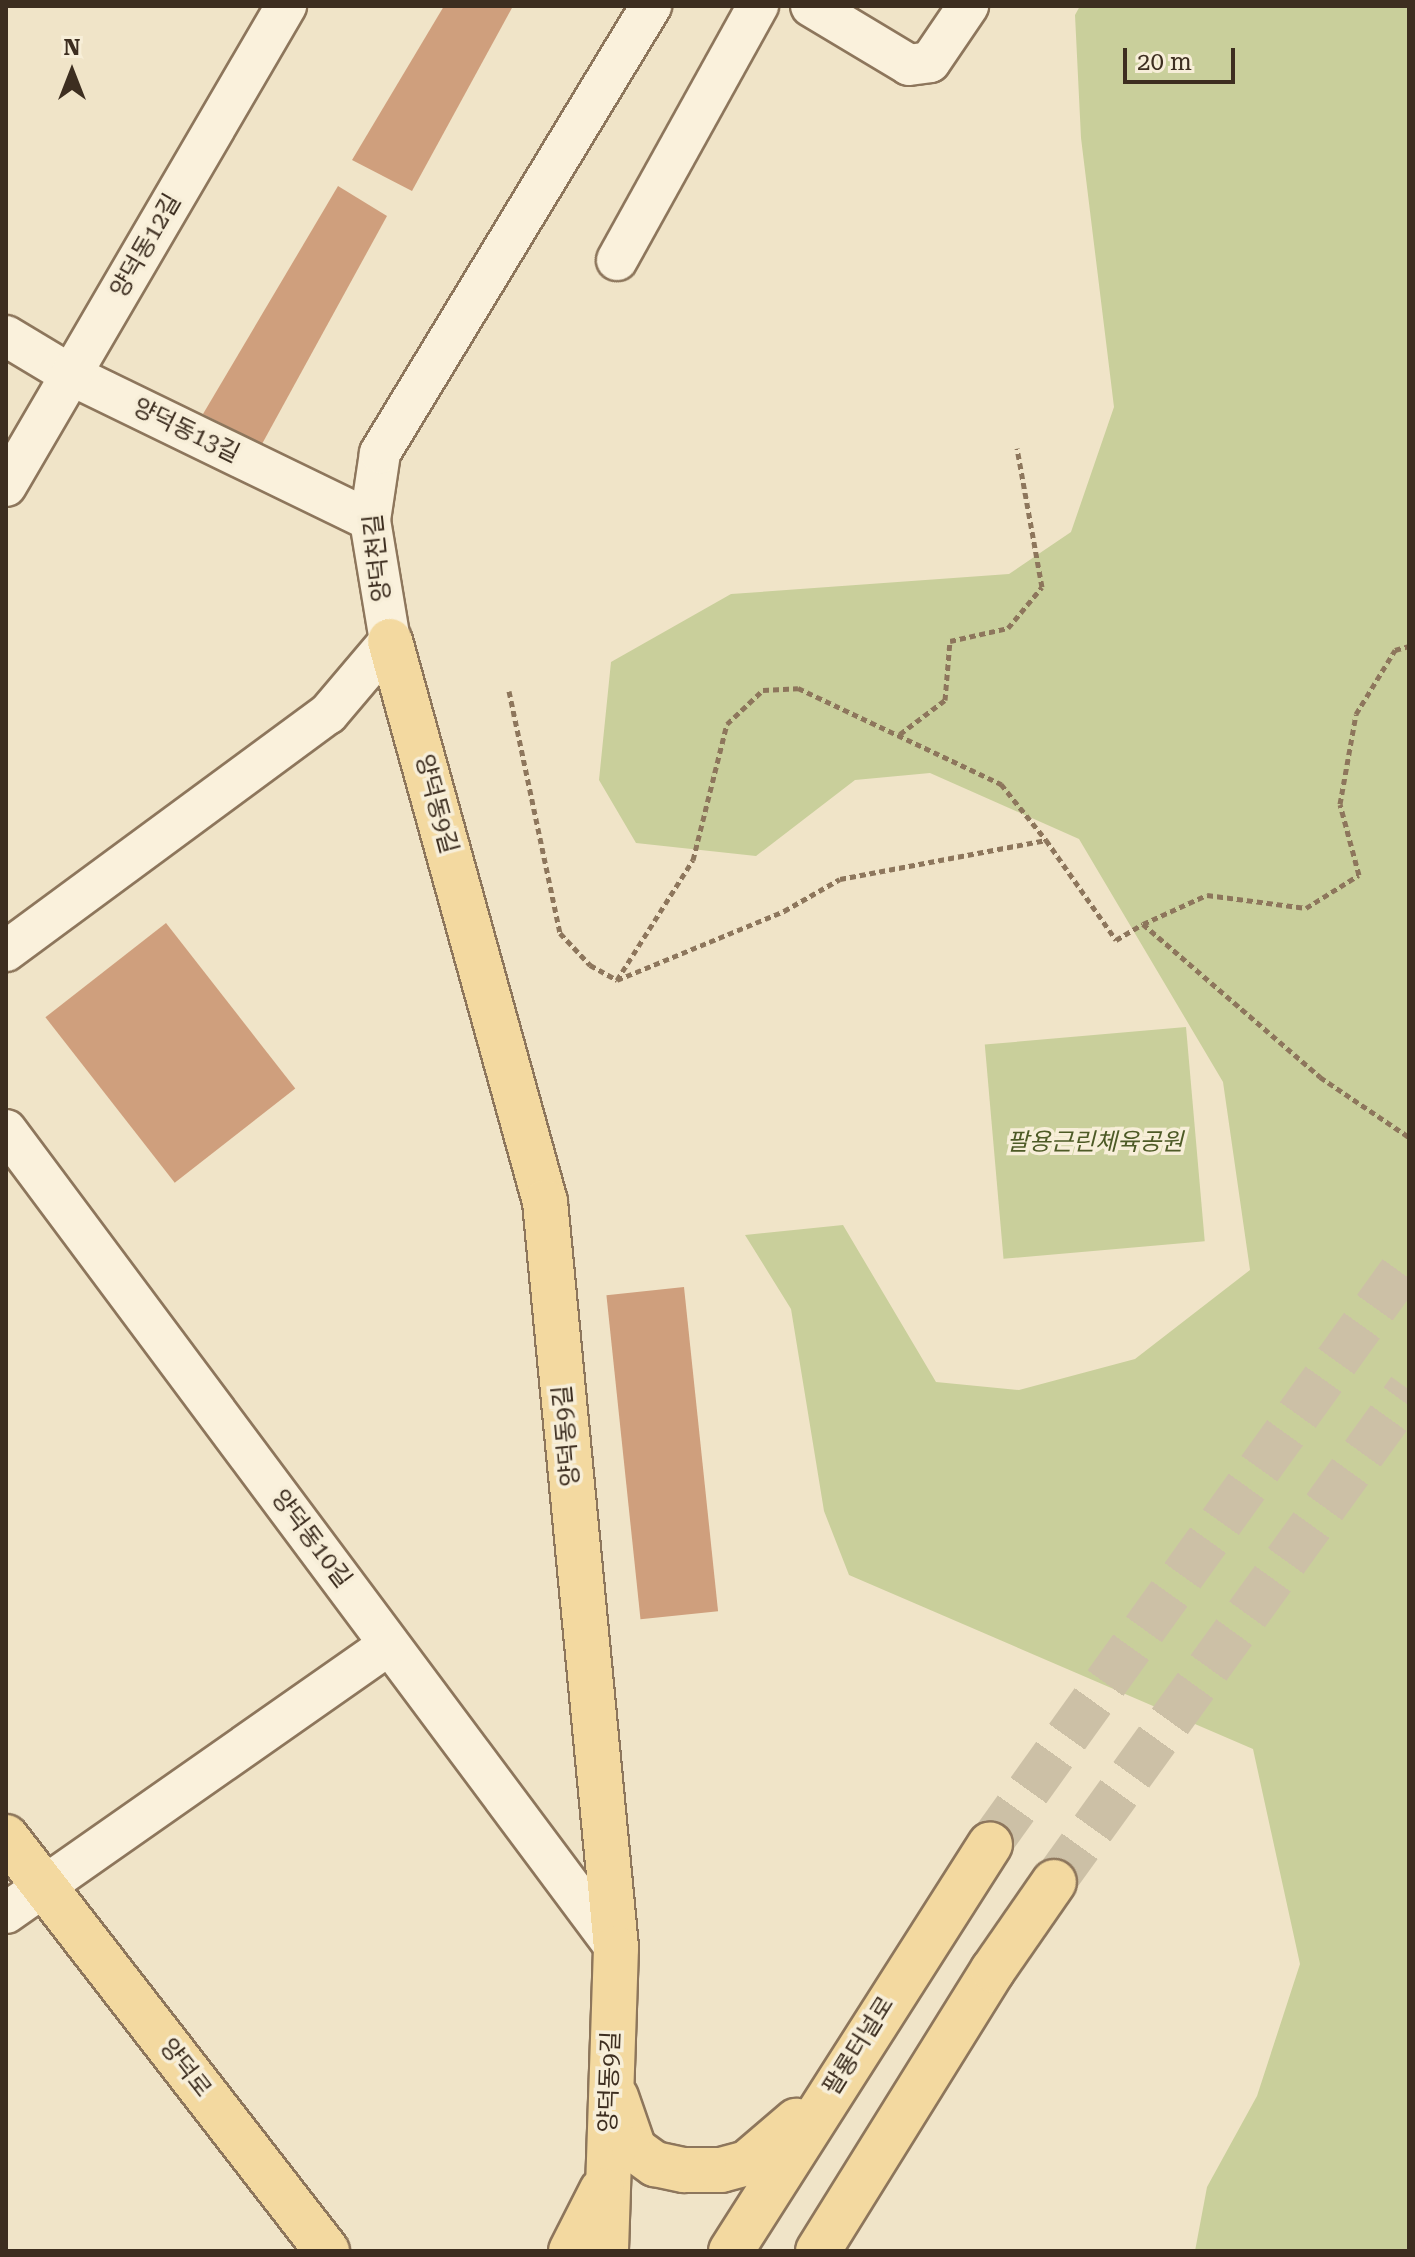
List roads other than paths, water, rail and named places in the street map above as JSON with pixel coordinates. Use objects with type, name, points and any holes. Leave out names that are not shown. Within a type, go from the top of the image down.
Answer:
[{"type":"main road","name":"양덕동9길","points":[[390,641],[545,1202],[616,1948],[606,2251]]},
{"type":"main road","name":"양덕로","points":[[6,1837],[322,2248]]},
{"type":"main road","name":"팔룡터널로","points":[[731,2251],[990,1844]]},
{"type":"main road","points":[[818,2251],[1054,1882]]},
{"type":"main road","points":[[610,2070],[621,2123],[634,2149],[655,2164],[721,2170],[766,2151],[857,2049]]},
{"type":"main road","points":[[845,2251],[910,2103]]},
{"type":"main road","points":[[571,2251],[606,2181]]},
{"type":"street","name":"양덕동12길","points":[[6,486],[286,6]]},
{"type":"street","name":"양덕천길","points":[[390,641],[370,520],[380,453],[651,6]]},
{"type":"street","points":[[617,260],[758,6]]},
{"type":"street","points":[[811,6],[909,65],[930,62],[968,6]]},
{"type":"street","name":"양덕동13길","points":[[6,336],[71,375],[370,520]]},
{"type":"street","points":[[6,951],[328,714],[390,641]]},
{"type":"street","name":"양덕동10길","points":[[6,1130],[616,1948]]},
{"type":"street","points":[[6,1913],[389,1645]]},
{"type":"tunnel","points":[[990,1844],[1409,1260]]},
{"type":"tunnel","points":[[1054,1882],[1409,1390]]},
{"type":"park label","name":"팔용근린체육공원","points":[[1095,1143]]}]
